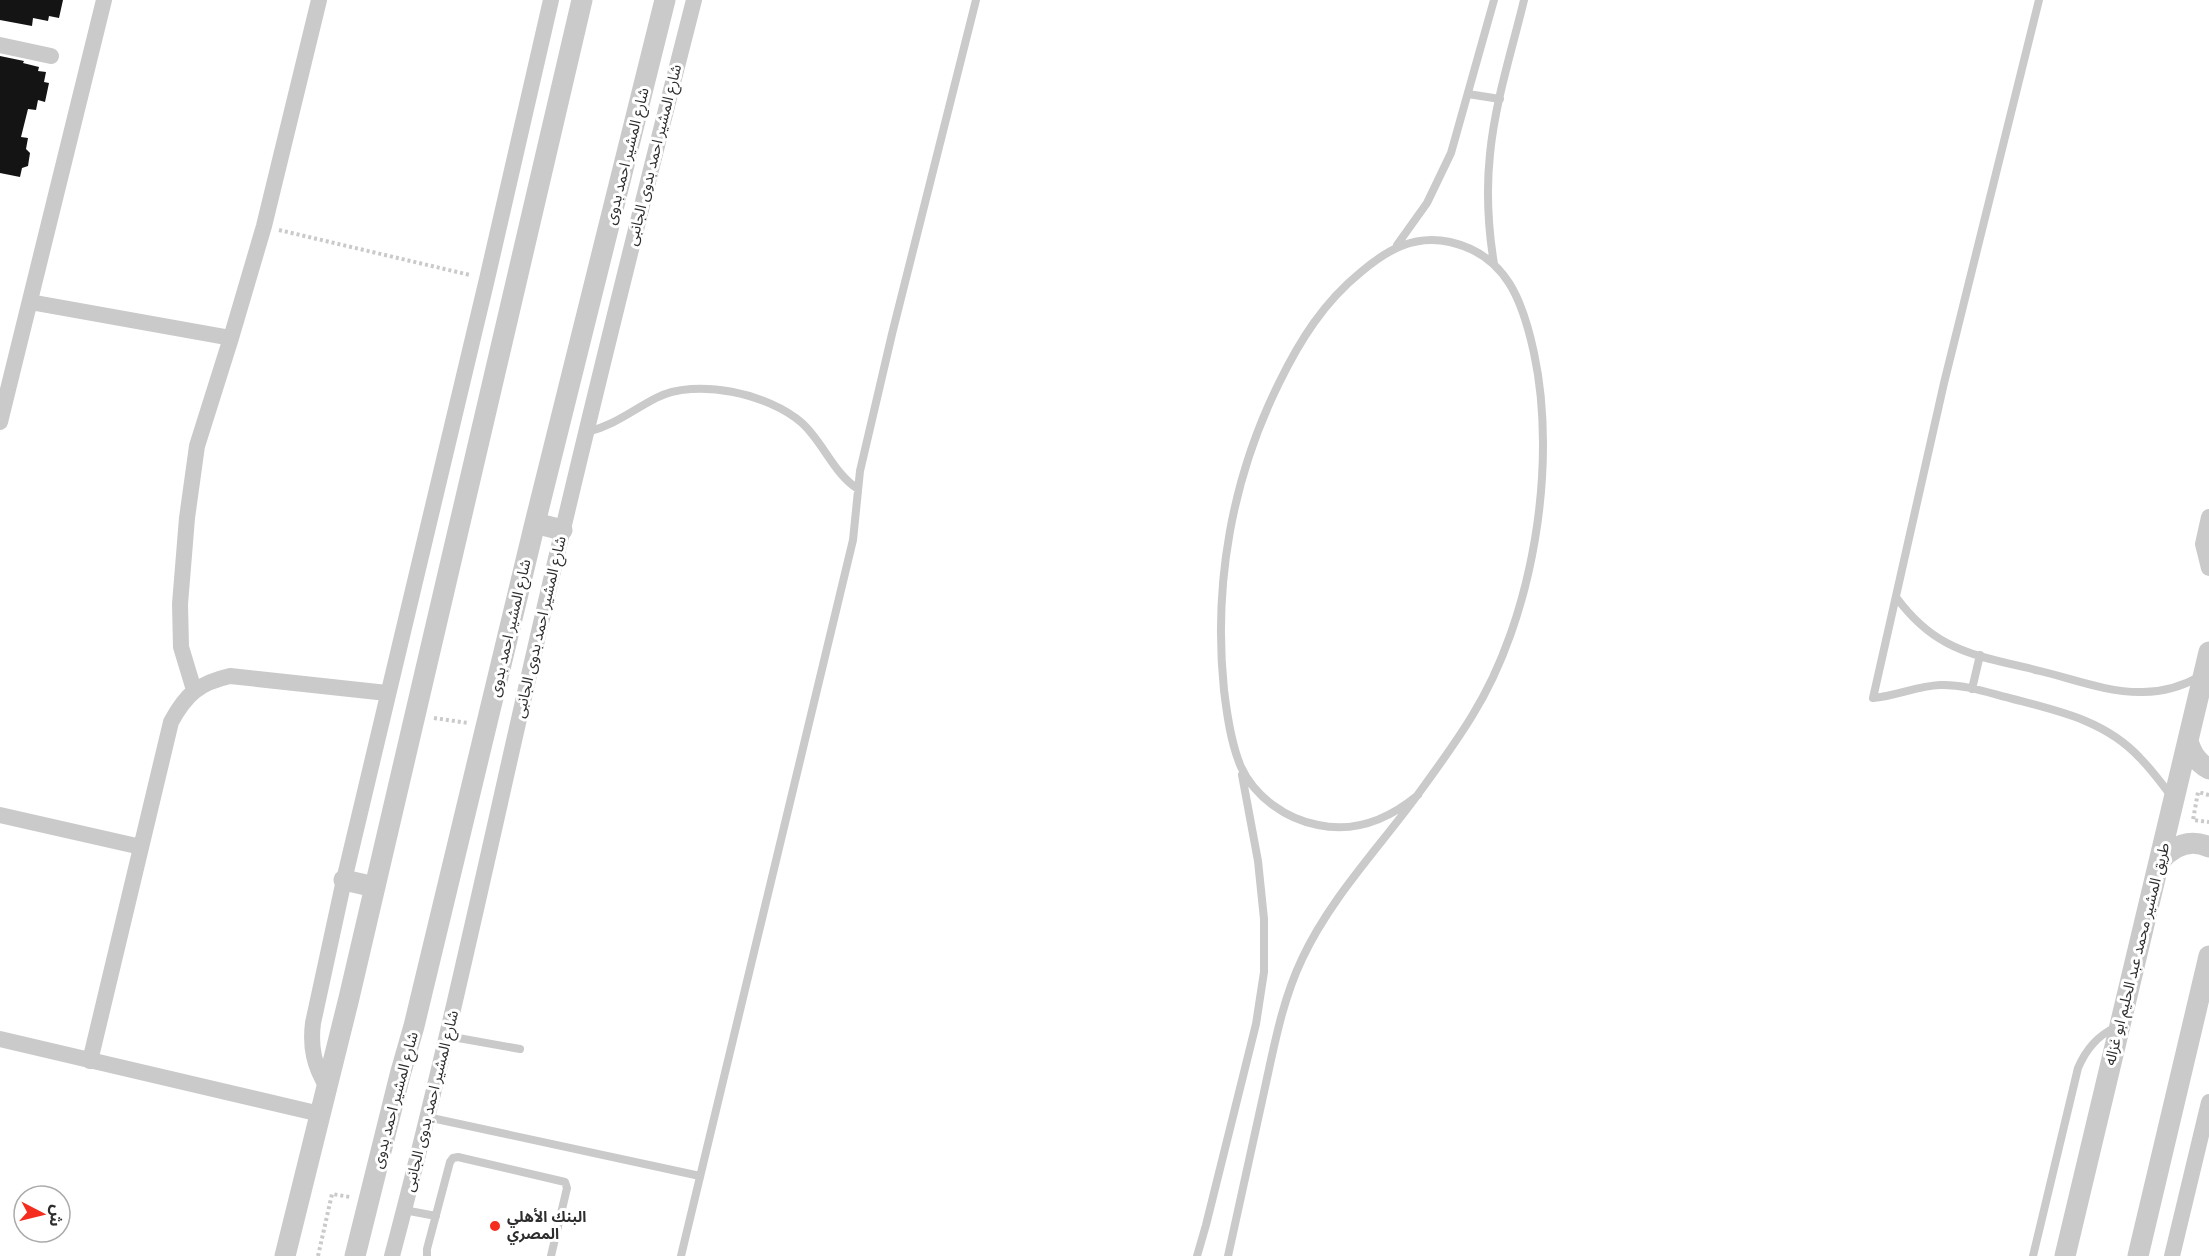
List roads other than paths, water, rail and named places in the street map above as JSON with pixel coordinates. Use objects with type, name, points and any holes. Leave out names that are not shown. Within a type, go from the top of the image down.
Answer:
[{"type":"street","points":[[0,422],[104,0]]},
{"type":"street","points":[[194,690],[181,647],[180,604],[187,518],[198,446],[264,226],[319,0]]},
{"type":"street","points":[[327,1087],[314,1063],[311,1037],[387,693],[488,279],[551,0]]},
{"type":"street","points":[[285,1256],[375,887],[582,0]]},
{"type":"street","name":"شارع المشير احمد بدوى","points":[[355,1256],[399,1075],[413,1030],[535,523],[665,0]]},
{"type":"street","name":"شارع المشير احمد بدوى الجانبى","points":[[392,1256],[447,1036],[562,530],[694,0]]},
{"type":"street","points":[[0,45],[51,56]]},
{"type":"street","points":[[30,302],[231,338]]},
{"type":"street","points":[[2209,517],[2203,544],[2209,568]]},
{"type":"street","points":[[535,523],[562,530]]},
{"type":"street","name":"طريق المشير محمد عبد الحليم ابو غزاله","points":[[2065,1256],[2209,652]]},
{"type":"street","points":[[90,1060],[171,722],[180,704],[194,690],[211,680],[230,676],[387,693]]},
{"type":"street","points":[[2188,741],[2191,752],[2209,769]]},
{"type":"street","points":[[0,815],[141,848]]},
{"type":"street","points":[[2160,861],[2179,845],[2191,842],[2209,847]]},
{"type":"street","points":[[344,880],[375,887]]},
{"type":"street","points":[[2138,1256],[2209,956]]},
{"type":"street","points":[[0,1039],[320,1113]]},
{"type":"street","points":[[2172,1256],[2208,1110]]},
{"type":"lane","points":[[681,1256],[853,540],[860,471],[892,334],[976,0]]},
{"type":"lane","points":[[1395,248],[1427,203],[1451,153],[1494,0]]},
{"type":"lane","points":[[1494,264],[1490,237],[1488,181],[1490,153],[1500,99],[1524,0]]},
{"type":"lane","points":[[2038,0],[1944,383],[1873,698],[1926,686],[1957,686],[2073,715],[2102,728],[2140,757],[2174,800]]},
{"type":"lane","points":[[1468,94],[1500,99]]},
{"type":"lane","points":[[1197,1256],[1256,1024],[1264,972],[1264,919],[1258,861],[1225,699],[1220,624],[1227,546],[1243,475],[1265,411],[1304,336],[1319,315],[1348,283],[1373,261],[1408,242],[1439,240],[1468,248],[1494,264],[1514,290],[1524,317],[1538,373],[1543,431],[1536,524],[1523,592],[1497,666],[1473,715],[1418,795],[1326,915],[1300,961],[1282,1010],[1228,1256]]},
{"type":"lane","points":[[586,432],[611,424],[656,397],[684,389],[713,389],[754,398],[781,408],[803,425],[844,478],[858,489]]},
{"type":"lane","points":[[1896,597],[1906,611],[1932,634],[1947,643],[1980,655],[2128,692],[2159,691],[2190,682],[2204,675]]},
{"type":"lane","points":[[1972,689],[1980,655]]},
{"type":"lane","points":[[1240,766],[1260,794],[1274,806],[1304,822],[1322,826],[1339,828],[1373,822],[1389,816],[1418,795]]},
{"type":"lane","points":[[2033,1256],[2078,1068],[2083,1057],[2098,1038],[2119,1025]]},
{"type":"lane","points":[[447,1036],[520,1049]]},
{"type":"lane","points":[[427,1117],[700,1176]]},
{"type":"lane","points":[[427,1256],[453,1158],[458,1157],[565,1182],[567,1188],[551,1256]]},
{"type":"lane","points":[[405,1209],[436,1216]]},
{"type":"place","name":"البنك الأهلي المصري","points":[[495,1226]]}]
